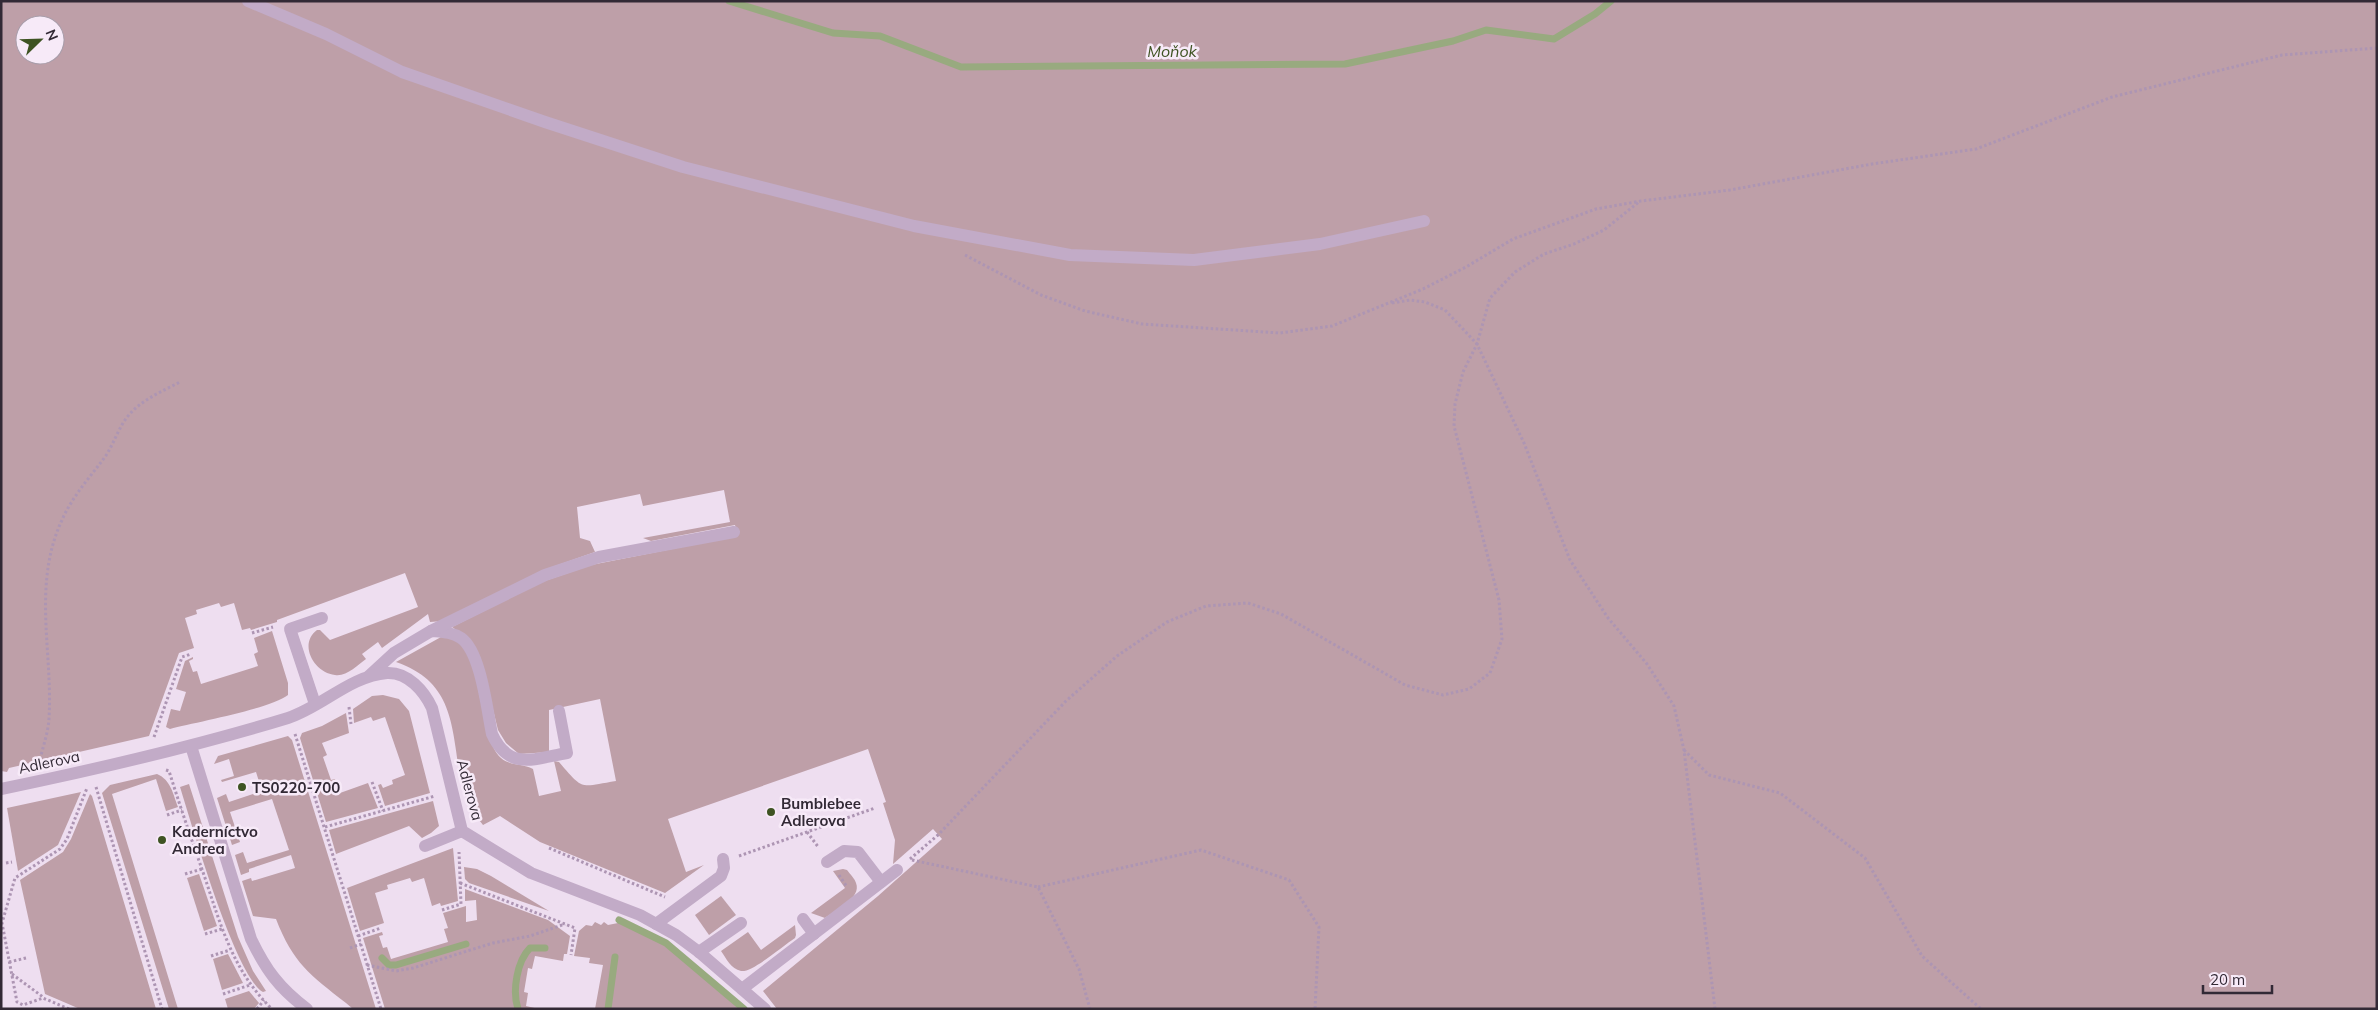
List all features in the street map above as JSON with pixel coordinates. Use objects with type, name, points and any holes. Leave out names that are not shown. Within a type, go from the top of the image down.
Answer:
[{"type":"street","points":[[248,1],[326,34],[402,72],[545,122],[683,167],[914,226],[1070,255],[1194,260],[1320,244],[1424,221]]},
{"type":"street","points":[[369,676],[394,653],[432,631],[545,575],[599,557],[734,532]]},
{"type":"street","points":[[314,704],[290,629],[322,618]]},
{"type":"street","points":[[432,631],[449,632],[463,639],[472,650],[492,734],[497,745],[505,755],[516,759],[529,760],[567,753],[559,711]]},
{"type":"street","name":"Adlerova","points":[[1,789],[190,746],[291,717],[369,676],[389,673],[402,676],[416,684],[426,695],[436,720],[457,833],[546,880],[622,907],[656,924],[700,952],[765,1009]]},
{"type":"street","points":[[190,746],[251,938],[261,961],[275,981],[306,1009]]},
{"type":"street","points":[[425,846],[457,833]]},
{"type":"street","points":[[825,858],[844,851],[858,852],[881,882]]},
{"type":"street","points":[[656,924],[721,876],[724,868],[723,859]]},
{"type":"street","points":[[742,989],[897,870]]},
{"type":"street","points":[[803,919],[814,934]]},
{"type":"street","points":[[700,952],[741,923]]},
{"type":"path","points":[[960,252],[1041,295],[1085,311],[1142,324],[1280,333],[1332,326],[1423,289],[1458,272],[1513,239],[1596,209],[1641,201],[1730,190],[1872,164],[1976,149],[2112,97],[2282,55],[2377,48]]},
{"type":"path","points":[[897,870],[938,835],[1066,701],[1117,656],[1167,622],[1206,606],[1248,603],[1281,614],[1405,685],[1443,695],[1469,689],[1490,672],[1502,639],[1500,600],[1454,426],[1454,404],[1463,372],[1477,344],[1490,298],[1515,272],[1544,254],[1574,244],[1604,230],[1641,201]]},
{"type":"path","points":[[1384,305],[1410,300],[1425,302],[1444,310],[1477,344],[1524,443],[1570,560],[1608,618],[1647,664],[1674,706],[1684,750],[1715,1009]]},
{"type":"path","points":[[39,764],[49,720],[44,612],[46,574],[52,548],[62,519],[110,449],[124,422],[133,410],[149,398],[180,382]]},
{"type":"path","points":[[252,633],[273,627],[276,635]]},
{"type":"path","points":[[163,736],[154,738],[182,657],[191,654]]},
{"type":"path","points":[[340,712],[356,702]]},
{"type":"path","points":[[349,707],[351,724]]},
{"type":"path","points":[[294,731],[381,1009]]},
{"type":"path","points":[[1684,750],[1709,775],[1780,793],[1865,858],[1922,956],[1981,1009]]},
{"type":"path","points":[[160,769],[169,771],[230,950],[250,985],[272,1009]]},
{"type":"path","points":[[372,782],[383,811]]},
{"type":"path","points":[[95,784],[162,1009]]},
{"type":"path","points":[[43,998],[23,1005],[17,1002],[2,923],[15,878],[60,849],[67,839],[88,785]]},
{"type":"path","points":[[434,787],[438,804]]},
{"type":"path","points":[[324,827],[436,796]]},
{"type":"path","points":[[746,853],[875,808]]},
{"type":"path","points":[[167,815],[182,810]]},
{"type":"path","points":[[174,836],[189,832]]},
{"type":"path","points":[[807,832],[825,858]]},
{"type":"path","points":[[442,910],[461,904],[457,833]]},
{"type":"path","points":[[549,848],[665,897]]},
{"type":"path","points":[[909,860],[1038,886],[1201,850],[1288,880],[1319,927],[1315,1009]]},
{"type":"path","points":[[6,863],[12,862]]},
{"type":"path","points":[[186,874],[202,869]]},
{"type":"path","points":[[460,883],[575,928],[571,955]]},
{"type":"path","points":[[1038,886],[1079,969],[1090,1009]]},
{"type":"path","points":[[367,965],[396,971],[413,968],[493,944],[530,936],[565,924]]},
{"type":"path","points":[[358,936],[381,928]]},
{"type":"path","points":[[205,934],[222,929]]},
{"type":"path","points":[[350,948],[361,944]]},
{"type":"path","points":[[211,956],[230,950]]},
{"type":"path","points":[[9,962],[26,958]]},
{"type":"path","points":[[11,974],[43,998],[69,1009]]},
{"type":"path","points":[[223,994],[250,985]]},
{"type":"path","points":[[256,1009],[264,1000]]},
{"type":"shaded area","points":[[1,1],[2377,1],[2377,1009],[777,1009],[763,991],[878,896],[942,839],[933,829],[893,864],[895,840],[883,803],[886,802],[868,749],[668,819],[686,872],[704,865],[665,893],[540,842],[500,816],[483,825],[466,800],[450,717],[443,700],[433,685],[418,672],[396,662],[441,637],[456,640],[464,647],[471,660],[488,732],[494,747],[505,761],[533,769],[539,796],[561,791],[554,761],[559,762],[573,778],[583,785],[616,781],[600,699],[549,710],[549,752],[519,754],[506,743],[498,730],[483,669],[466,637],[452,627],[539,583],[591,565],[738,536],[735,525],[651,541],[643,538],[730,522],[724,490],[643,506],[640,494],[577,507],[580,538],[590,541],[595,552],[541,571],[443,621],[430,622],[428,614],[382,648],[378,642],[362,654],[366,659],[352,670],[339,675],[327,673],[315,664],[309,650],[311,636],[317,630],[320,630],[330,640],[418,607],[405,573],[277,620],[277,622],[251,630],[250,628],[242,630],[234,603],[221,607],[219,603],[196,610],[197,614],[185,618],[194,648],[179,653],[149,736],[9,768],[7,772],[1,771]]},
{"type":"shaded area","points":[[272,631],[288,683],[288,695],[250,710],[170,729],[166,727],[171,709],[180,711],[186,692],[176,689],[185,661],[193,657],[189,661],[193,672],[197,671],[201,684],[258,666],[254,654],[258,652],[254,638]]},
{"type":"shaded area","points":[[383,695],[399,699],[409,711],[430,793],[385,806],[378,785],[381,784],[383,788],[393,784],[392,780],[405,775],[385,717],[373,721],[371,717],[354,723],[353,709],[372,696]]},
{"type":"shaded area","points":[[346,713],[349,733],[322,743],[327,755],[323,757],[331,780],[335,779],[340,793],[368,783],[378,808],[326,822],[300,738],[302,733],[322,726]]},
{"type":"shaded area","points":[[288,736],[292,740],[376,1009],[353,1009],[313,976],[296,958],[282,934],[276,919],[253,916],[242,881],[251,878],[252,881],[295,868],[291,855],[249,869],[249,872],[241,875],[235,855],[243,852],[247,863],[289,850],[272,799],[230,812],[240,842],[232,845],[217,798],[226,794],[229,802],[262,791],[256,772],[222,782],[221,780],[234,776],[229,759],[214,764],[218,756]]},
{"type":"shaded area","points":[[157,774],[168,784],[178,807],[166,811],[156,779],[112,794],[178,1009],[169,1009],[102,793],[110,785]]},
{"type":"shaded area","points":[[189,784],[238,937],[253,971],[266,991],[263,992],[252,980],[240,959],[215,898],[180,787]]},
{"type":"shaded area","points":[[81,792],[58,845],[18,871],[7,808]]},
{"type":"shaded area","points":[[90,794],[156,1009],[80,1009],[45,994],[20,880],[63,852],[71,839]]},
{"type":"shaded area","points":[[433,801],[439,826],[422,838],[409,826],[336,854],[329,830]]},
{"type":"shaded area","points":[[453,848],[458,901],[441,906],[440,903],[432,906],[424,878],[412,882],[410,878],[387,885],[388,889],[375,893],[384,923],[360,931],[347,888]]},
{"type":"shaded area","points":[[464,867],[477,869],[491,876],[549,911],[469,883],[465,879]]},
{"type":"shaded area","points":[[847,870],[854,878],[857,889],[855,894],[841,908],[825,918],[811,913],[845,888],[833,871]]},
{"type":"shaded area","points":[[199,874],[217,926],[204,931],[187,878]]},
{"type":"shaded area","points":[[465,889],[548,920],[570,936],[567,954],[564,954],[563,961],[535,956],[532,969],[528,968],[524,992],[528,993],[526,1006],[539,1009],[385,1009],[363,938],[382,932],[383,935],[379,936],[383,948],[387,947],[391,959],[448,942],[444,929],[448,928],[443,913],[466,906],[466,922],[477,920],[476,900],[465,901]]},
{"type":"shaded area","points":[[721,896],[736,915],[709,935],[695,915]]},
{"type":"shaded area","points":[[620,919],[667,942],[746,1009],[595,1009],[603,965],[589,963],[590,958],[574,956],[579,931],[586,925],[592,926],[595,922],[601,925],[604,922],[608,925],[618,923]]},
{"type":"shaded area","points":[[795,925],[795,938],[753,968],[737,970],[729,963],[721,951],[748,932],[761,950]]},
{"type":"shaded area","points":[[228,954],[243,983],[222,990],[213,959]]},
{"type":"shaded area","points":[[249,991],[259,1003],[254,1009],[228,1009],[225,999]]},
{"type":"waterway","name":"Moňok","points":[[729,1],[833,33],[880,36],[961,67],[1345,64],[1453,41],[1486,30],[1554,39],[1595,14],[1611,1]]},
{"type":"waterway","points":[[619,920],[666,943],[744,1009]]},
{"type":"waterway","points":[[382,958],[389,965],[396,965],[466,944]]},
{"type":"waterway","points":[[518,1009],[516,985],[522,960],[530,948],[545,948]]},
{"type":"waterway","points":[[608,1009],[615,957]]},
{"type":"place","name":"TS0220-700","points":[[242,787]]},
{"type":"place","name":"Bumblebee Adlerova","points":[[771,812]]},
{"type":"place","name":"Kaderníctvo Andrea","points":[[162,840]]}]
